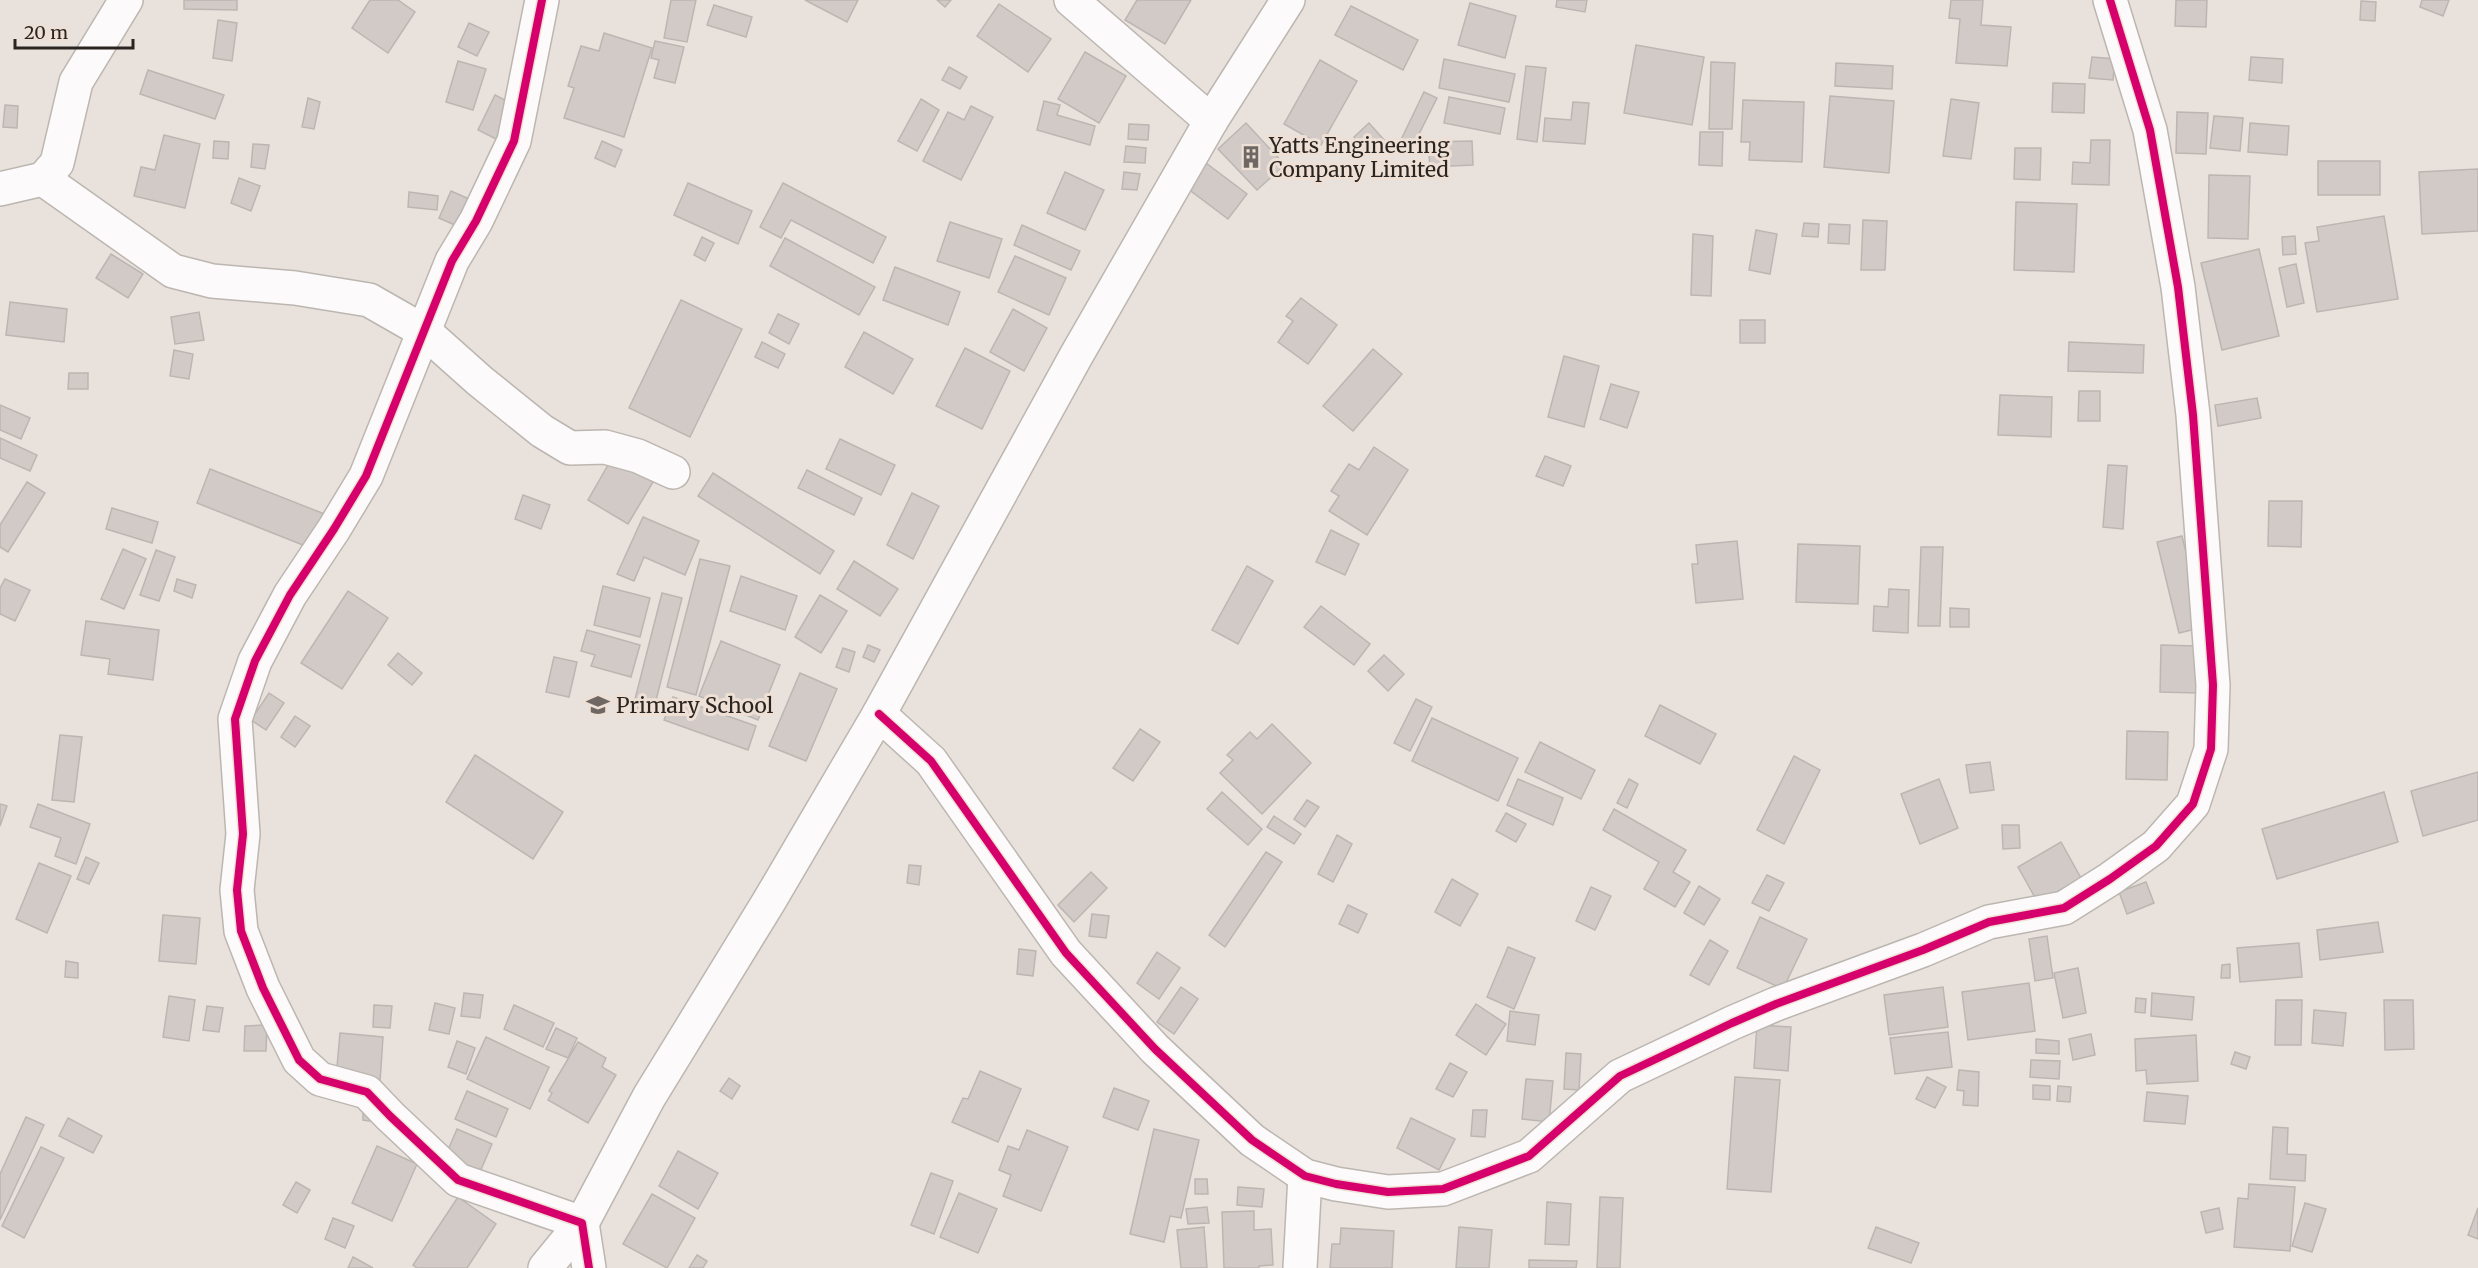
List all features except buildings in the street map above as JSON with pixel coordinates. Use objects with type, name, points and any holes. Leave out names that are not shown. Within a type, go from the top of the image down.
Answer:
[{"type":"street","points":[[0,189],[43,179],[57,163],[76,82],[126,0]]},
{"type":"street","points":[[542,0],[514,141],[476,221],[452,261],[366,476],[290,595],[255,661],[235,719],[243,834],[237,890],[241,931],[263,988],[299,1060],[320,1079],[367,1092],[458,1180],[582,1223]]},
{"type":"street","points":[[1071,0],[1211,121]]},
{"type":"street","points":[[545,1268],[582,1223],[649,1097],[768,903],[879,714],[1076,356],[1211,121],[1288,0]]},
{"type":"street","points":[[879,714],[931,761],[1066,953],[1155,1049],[1252,1140],[1305,1176],[1336,1184],[1388,1192],[1443,1189],[1529,1156],[1620,1076],[1702,1036],[1776,1004],[1923,950],[1989,922],[2064,908],[2156,846],[2193,804],[2211,749],[2213,685],[2193,416],[2178,287],[2150,130],[2110,0]]},
{"type":"street","points":[[43,179],[173,271],[212,281],[295,288],[369,300],[425,332],[480,381],[542,431],[570,448],[605,447],[638,456],[673,472]]},
{"type":"street","points":[[1300,1268],[1305,1176]]},
{"type":"street","points":[[582,1223],[589,1268]]},
{"type":"cycle path","points":[[542,0],[514,141],[476,221],[452,261],[366,476],[290,595],[255,661],[235,719],[243,834],[237,890],[241,931],[263,988],[299,1060],[320,1079],[367,1092],[458,1180],[582,1223],[589,1268]]},
{"type":"cycle path","points":[[879,714],[931,761],[1066,953],[1155,1049],[1252,1140],[1305,1176],[1336,1184],[1388,1192],[1443,1189],[1529,1156],[1620,1076],[1732,1023],[1776,1004],[1923,950],[1989,922],[2064,908],[2156,846],[2193,804],[2211,749],[2213,685],[2193,415],[2178,287],[2150,130],[2110,0]]},
{"type":"place","name":"Yatts Engineering Company Limited","points":[[1251,157]]},
{"type":"place","name":"Primary School","points":[[598,705]]}]
